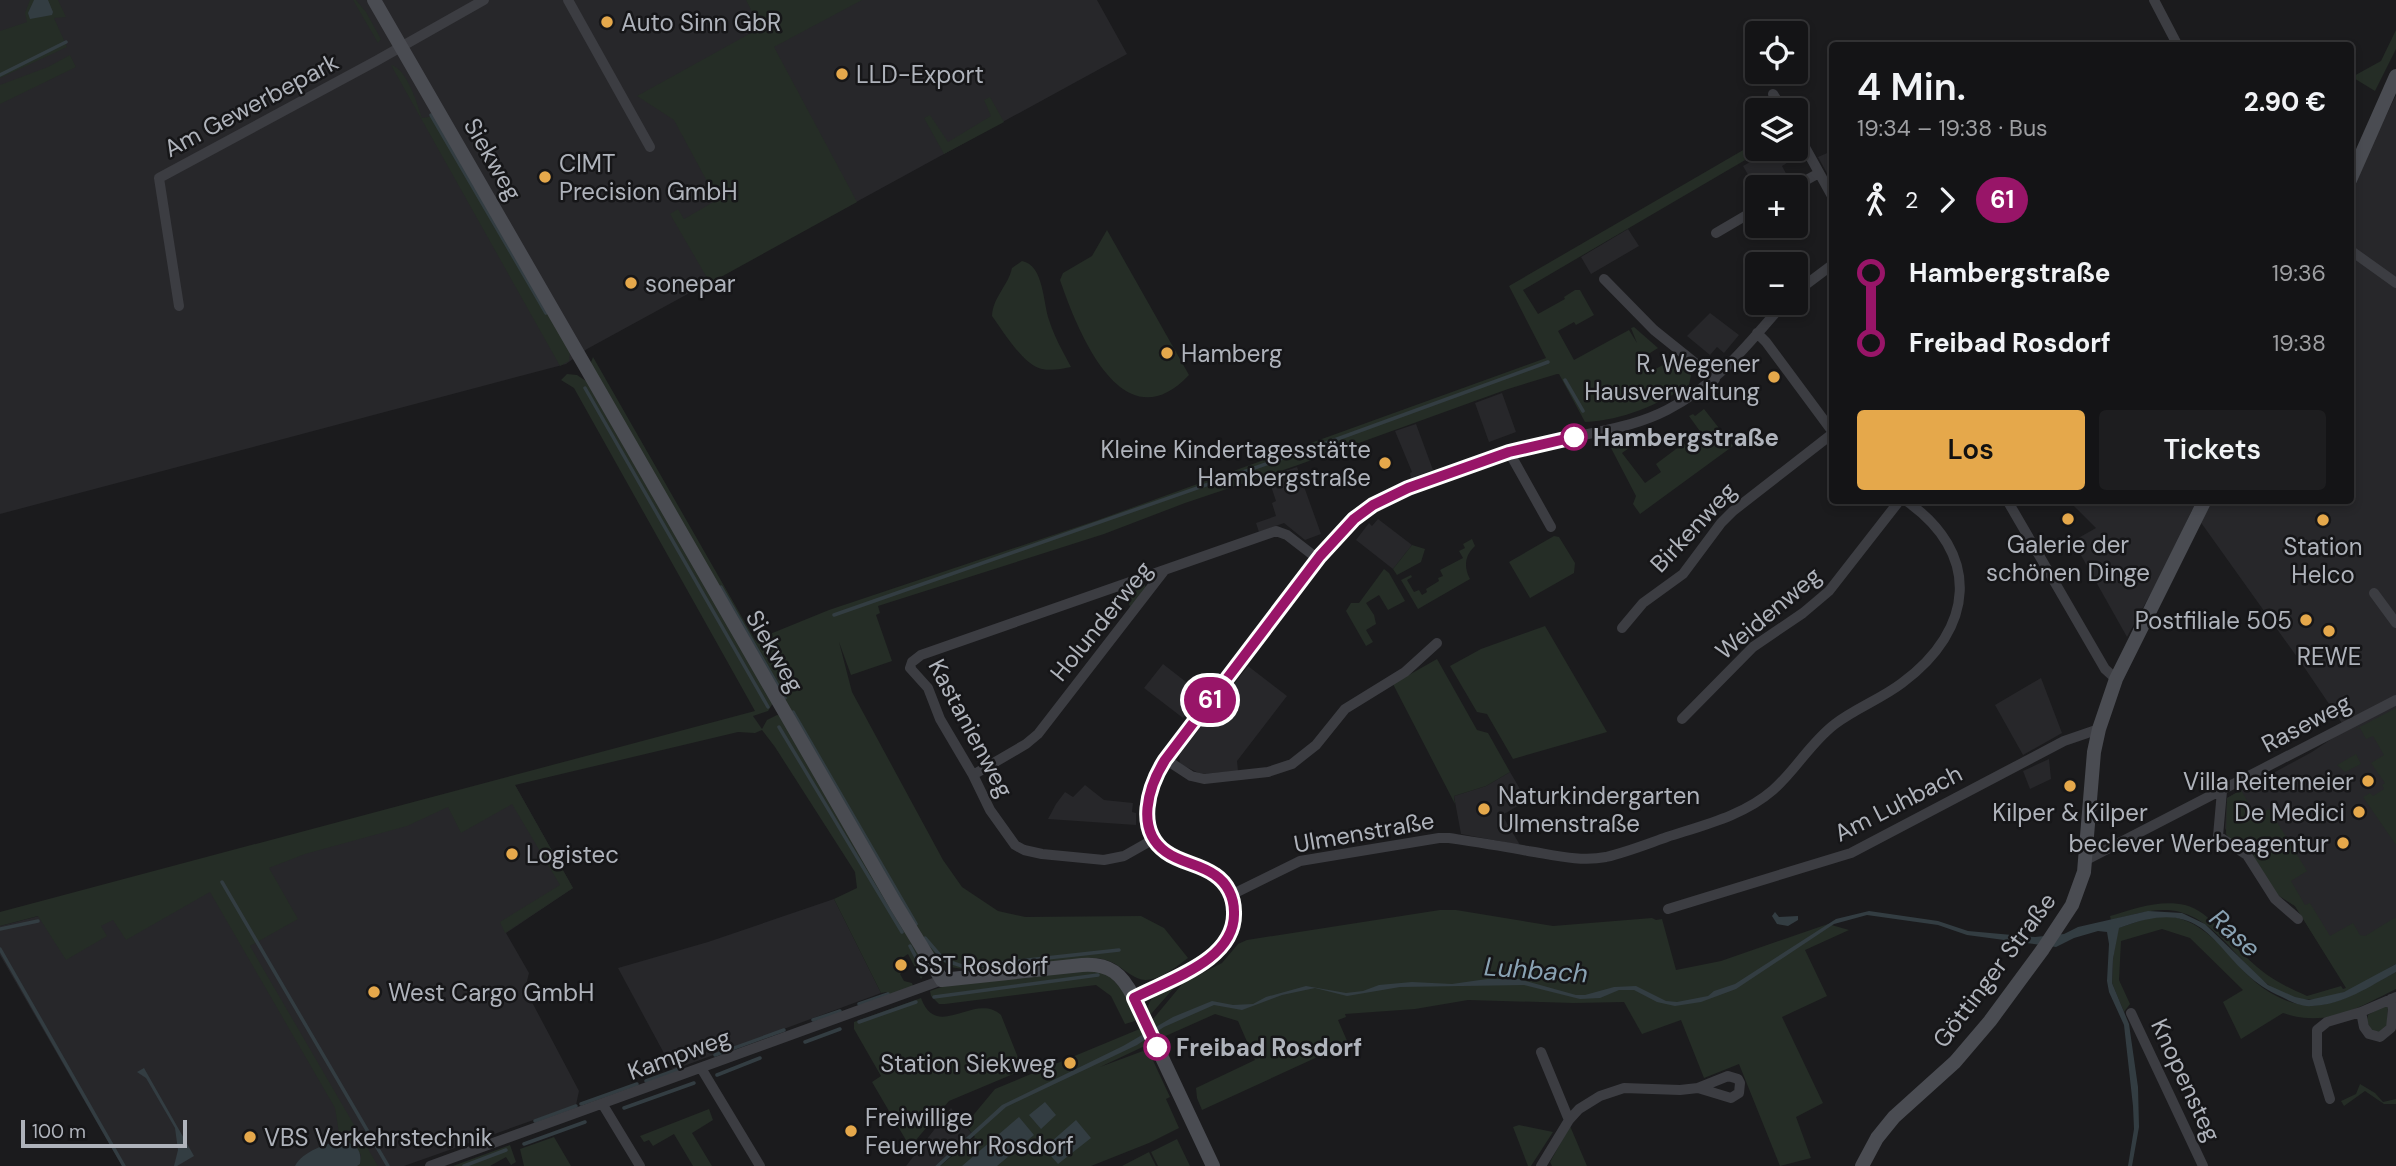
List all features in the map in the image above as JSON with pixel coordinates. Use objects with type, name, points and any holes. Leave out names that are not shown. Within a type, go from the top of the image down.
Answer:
[{"type":"street","name":"Siekweg","points":[[374,0],[889,894],[942,980]]},
{"type":"street","points":[[401,46],[484,0]]},
{"type":"street","points":[[568,0],[650,148]]},
{"type":"street","points":[[2154,0],[2176,42]]},
{"type":"street","name":"Am Gewerbepark","points":[[178,306],[159,178],[401,46]]},
{"type":"street","points":[[2354,171],[2396,76]]},
{"type":"street","points":[[1773,94],[1776,98]]},
{"type":"street","points":[[1808,153],[1829,191]]},
{"type":"street","points":[[1808,179],[1819,173]]},
{"type":"street","points":[[1716,233],[1745,216]]},
{"type":"street","points":[[2354,253],[2396,283]]},
{"type":"street","points":[[1808,283],[1829,267]]},
{"type":"street","points":[[1604,279],[1654,330],[1715,379]]},
{"type":"street","points":[[1134,998],[1206,961],[1220,950],[1230,936],[1233,925],[1234,907],[1231,894],[1214,874],[1167,853],[1154,839],[1148,822],[1148,803],[1155,777],[1165,760],[1340,532],[1373,505],[1408,488],[1509,452],[1621,428],[1646,420],[1682,402],[1715,379],[1773,315]]},
{"type":"street","points":[[1757,333],[1829,428]]},
{"type":"street","name":"Birkenweg","points":[[1622,628],[1643,603],[1683,575],[1733,511],[1829,434]]},
{"type":"street","points":[[1509,452],[1551,527]]},
{"type":"street","name":"Weidenweg","points":[[1682,719],[1754,647],[1829,591],[1899,504]]},
{"type":"street","name":"Ulmenstraße","points":[[1231,894],[1300,861],[1438,838],[1557,856],[1598,858],[1724,819],[1758,802],[1786,778],[1832,726],[1892,690],[1916,671],[1939,646],[1953,624],[1959,587],[1954,556],[1939,529],[1907,504]]},
{"type":"street","points":[[2009,504],[2105,668],[2116,679]]},
{"type":"street","name":"Göttinger Straße","points":[[1862,1166],[1877,1138],[1894,1117],[1955,1062],[1990,1021],[2059,927],[2078,895],[2086,860],[2091,771],[2099,729],[2116,679],[2204,504]]},
{"type":"street","name":"Holunderweg","points":[[972,775],[1026,744],[1038,734],[1164,571],[1276,531],[1287,535],[1318,559]]},
{"type":"street","name":"Kastanienweg","points":[[1154,839],[1115,860],[1024,850],[1008,838],[996,821],[940,719],[928,688],[910,668],[912,662],[921,655],[1164,571]]},
{"type":"street","points":[[2374,593],[2396,623]]},
{"type":"street","points":[[1165,760],[1191,776],[1204,779],[1268,772],[1292,764],[1316,745],[1345,709],[1405,672],[1437,643]]},
{"type":"street","name":"Raseweg","points":[[2086,860],[2396,700]]},
{"type":"street","name":"Am Luhbach","points":[[1668,909],[1851,853],[2064,741],[2099,729]]},
{"type":"street","points":[[2222,791],[2218,836],[2247,855],[2275,899],[2298,919]]},
{"type":"street","points":[[942,980],[1068,966],[1099,965],[1109,967],[1120,974],[1134,998],[1213,1166]]},
{"type":"street","name":"Kampweg","points":[[430,1166],[942,980]]},
{"type":"street","points":[[2330,1099],[2317,1056],[2317,1030],[2327,1021],[2361,1012],[2394,998]]},
{"type":"street","points":[[2361,1012],[2364,1027],[2372,1036],[2384,1035],[2394,1027],[2394,998]]},
{"type":"street","name":"Knopensteg","points":[[2131,1013],[2203,1166]]},
{"type":"street","points":[[1541,1052],[1569,1120]]},
{"type":"street","points":[[701,1068],[760,1166]]},
{"type":"street","points":[[1541,1166],[1569,1120],[1588,1102],[1625,1088],[1672,1091],[1698,1088]]},
{"type":"street","points":[[603,1104],[640,1166]]},
{"type":"shaded area","points":[[0,0],[1097,0],[1127,54],[587,349],[566,364],[0,514]]},
{"type":"shaded area","points":[[30,0],[58,0],[66,17],[54,18],[67,47],[0,78],[0,31],[27,22],[25,13]]},
{"type":"shaded area","points":[[34,0],[48,0],[52,15],[30,19],[28,13]]},
{"type":"shaded area","points":[[353,0],[366,12],[381,39],[378,43]]},
{"type":"shaded area","points":[[746,0],[862,0],[774,47],[857,202],[710,283],[670,214],[678,209],[684,219],[717,200],[674,120],[637,96],[760,28]]},
{"type":"shaded area","points":[[2396,30],[2396,49],[2375,91],[2354,78],[2381,61]]},
{"type":"shaded area","points":[[70,55],[76,67],[0,104],[0,85],[48,67]]},
{"type":"shaded area","points":[[391,65],[407,80],[422,118],[434,116],[570,352],[569,361],[560,366]]},
{"type":"shaded area","points":[[2396,95],[2396,949],[2340,977],[2295,906],[2273,892],[2250,850],[2231,841],[2225,828],[2227,798],[2312,752],[2346,729],[2192,510],[2169,560],[2127,637],[2073,541],[2096,528],[2072,504],[2354,504],[2354,183]]},
{"type":"shaded area","points":[[990,97],[1004,122],[944,154],[924,118],[930,115],[948,142],[991,116],[984,100]]},
{"type":"shaded area","points":[[1745,149],[1745,160],[1523,290],[1538,314],[1565,299],[1564,297],[1575,290],[1580,290],[1594,315],[1558,331],[1574,360],[1629,330],[1637,343],[1631,328],[1634,327],[1658,348],[1642,358],[1650,372],[1672,360],[1691,375],[1689,385],[1665,399],[1627,415],[1585,422],[1557,374],[1185,503],[1104,534],[878,606],[880,613],[876,615],[892,661],[851,675],[839,642],[852,692],[943,860],[962,887],[998,911],[1025,917],[1141,916],[1164,928],[1188,958],[1150,980],[1137,978],[1104,959],[1097,958],[976,971],[950,967],[932,953],[590,365],[593,357],[755,640],[829,610],[1098,520],[1546,358],[1509,286]]},
{"type":"shaded area","points":[[1829,152],[1829,174],[1828,175],[1818,157]]},
{"type":"shaded area","points":[[1752,161],[1790,161],[1782,166],[1787,175],[1748,175],[1743,166]]},
{"type":"shaded area","points":[[1628,229],[1639,246],[1591,274],[1581,257]]},
{"type":"shaded area","points":[[1107,230],[1189,375],[1165,393],[1143,397],[1123,389],[1106,372],[1078,326],[1060,280],[1063,273],[1092,256]]},
{"type":"shaded area","points":[[1022,261],[1029,264],[1039,277],[1051,326],[1071,367],[1049,370],[1035,366],[1014,347],[992,316],[995,303],[1012,268]]},
{"type":"shaded area","points":[[1710,313],[1739,335],[1724,353],[1717,347],[1710,355],[1687,336]]},
{"type":"shaded area","points":[[567,374],[577,375],[586,381],[773,703],[768,711],[753,716],[762,729],[767,720],[781,716],[921,958],[924,974],[921,979],[908,954],[902,958],[907,969],[900,974],[904,981],[912,983],[913,986],[889,995],[887,992],[881,993],[834,899],[857,888],[855,872],[762,730],[755,733],[738,732],[515,785],[573,888],[505,933],[500,922],[560,885],[512,804],[461,833],[448,807],[407,826],[305,854],[269,868],[298,919],[250,946],[378,1166],[357,1166],[360,1164],[361,1155],[353,1144],[339,1133],[335,1108],[210,892],[126,940],[113,920],[101,926],[107,936],[66,960],[38,916],[0,926],[0,912],[755,711],[574,388],[561,380]]},
{"type":"shaded area","points":[[1502,393],[1516,432],[1489,442],[1475,403]]},
{"type":"shaded area","points":[[1704,409],[1733,446],[1640,514],[1633,504],[1636,496],[1611,448],[1639,441],[1622,453],[1645,483],[1661,472],[1656,464],[1684,443],[1691,453],[1707,441],[1689,416],[1695,416]]},
{"type":"shaded area","points":[[1416,424],[1433,470],[1411,478],[1412,472],[1395,431]]},
{"type":"shaded area","points":[[1297,467],[1321,534],[1305,540],[1284,523],[1259,532],[1256,523],[1276,516],[1272,503],[1276,501],[1268,477]]},
{"type":"shaded area","points":[[1378,519],[1412,545],[1393,569],[1356,540],[1369,523],[1372,526]]},
{"type":"shaded area","points":[[1554,536],[1559,537],[1575,563],[1574,573],[1530,598],[1509,562]]},
{"type":"shaded area","points":[[1472,539],[1475,546],[1466,562],[1470,579],[1418,609],[1401,580],[1411,575],[1407,580],[1414,592],[1419,590],[1422,595],[1443,576],[1440,570],[1463,558],[1459,551],[1465,548],[1463,544]]},
{"type":"shaded area","points":[[1412,545],[1425,549],[1421,562],[1397,575],[1393,569]]},
{"type":"shaded area","points":[[1384,569],[1405,601],[1388,610],[1379,595],[1366,603],[1376,624],[1366,630],[1373,642],[1366,646],[1346,611],[1351,603],[1359,603]]},
{"type":"shaded area","points":[[1143,582],[1147,589],[1130,607],[1124,588]]},
{"type":"shaded area","points":[[1545,626],[1607,732],[1513,759],[1487,714],[1477,712],[1450,666],[1481,649]]},
{"type":"shaded area","points":[[1437,659],[1477,730],[1488,733],[1510,772],[1486,786],[1454,796],[1455,804],[1393,684]]},
{"type":"shaded area","points":[[1163,664],[1190,685],[1185,693],[1196,701],[1183,718],[1144,688]]},
{"type":"shaded area","points":[[1248,666],[1287,696],[1237,761],[1238,771],[1201,774],[1180,764],[1179,755]]},
{"type":"shaded area","points":[[2041,678],[2062,733],[2023,755],[1995,705]]},
{"type":"shaded area","points":[[2396,708],[2396,845],[2363,797],[2370,793],[2373,796],[2384,789],[2382,785],[2385,783],[2371,763],[2384,755],[2373,736],[2366,739],[2360,728],[2354,730]]},
{"type":"shaded area","points":[[2356,754],[2361,764],[2345,772],[2337,765]]},
{"type":"shaded area","points":[[2049,759],[2051,779],[2030,789],[2023,771]]},
{"type":"shaded area","name":"Naturkindergarten Ulmenstraße","points":[[1510,772],[1527,801],[1502,815],[1520,845],[1461,834],[1454,796],[1486,786]]},
{"type":"shaded area","points":[[515,785],[573,888],[506,933],[529,973],[525,989],[579,1091],[576,1105],[404,1166],[122,1166],[0,955],[0,926],[208,872]]},
{"type":"shaded area","points":[[1085,785],[1104,800],[1133,803],[1132,812],[1136,813],[1136,825],[1048,819],[1065,792],[1073,797]]},
{"type":"shaded area","points":[[2241,790],[2256,816],[2269,809],[2307,871],[2291,881],[2305,905],[2310,903],[2330,936],[2353,923],[2360,935],[2365,936],[2396,917],[2396,964],[2341,993],[2318,999],[2296,998],[2277,991],[2261,979],[2199,920],[2171,910],[2111,920],[2110,916],[2147,906],[2166,903],[2185,905],[2203,914],[2254,965],[2290,988],[2307,996],[2341,986],[2346,988],[2295,906],[2273,892],[2250,850],[2231,841],[2226,834],[2227,798]]},
{"type":"shaded area","points":[[834,899],[881,993],[673,1070],[618,968],[708,942]]},
{"type":"shaded area","points":[[1440,910],[1456,910],[1553,926],[1662,919],[1676,970],[1721,961],[1828,924],[1849,930],[1805,950],[1827,996],[1782,1017],[1823,1103],[1796,1117],[1811,1158],[1780,1166],[1739,1064],[1704,1078],[1681,1020],[1642,1034],[1624,1002],[1468,1000],[1415,1009],[1345,1014],[1346,1017],[1338,1020],[1348,1043],[1202,1110],[1196,1088],[1255,1060],[1238,1021],[1215,1014],[1161,1038],[1153,1019],[1183,983],[1222,963],[1238,944],[1247,940]]},
{"type":"shaded area","points":[[1869,911],[1938,921],[1968,931],[2035,937],[2064,934],[2078,927],[2148,911],[2182,913],[2205,924],[2268,985],[2309,1000],[2344,992],[2396,964],[2396,972],[2335,1002],[2304,1006],[2258,984],[2211,936],[2196,925],[2177,918],[2152,918],[2119,928],[2112,983],[2129,1024],[2138,1087],[2139,1127],[2132,1166],[2128,1166],[2134,1129],[2133,1106],[2124,1025],[2107,981],[2107,932],[2098,931],[2074,938],[2056,947],[1967,935],[1938,925],[1867,915],[1834,924],[1736,989],[1701,1002],[1675,1006],[1657,1002],[1634,990],[1619,990],[1600,998],[1580,999],[1524,985],[1400,987],[1347,996],[1315,988],[1282,995],[1242,1010],[1214,1005],[1164,1027],[1137,1045],[1006,1107],[940,1166],[935,1166],[1002,1105],[1123,1046],[1173,1017],[1212,1001],[1233,1005],[1253,1004],[1266,997],[1306,986],[1346,993],[1379,985],[1412,982],[1452,984],[1487,979],[1519,979],[1576,995],[1614,987],[1636,986],[1666,1001],[1677,1002],[1708,996],[1714,991],[1735,984],[1836,919]]},
{"type":"shaded area","points":[[1775,912],[1779,917],[1798,916],[1798,920],[1788,926],[1777,924],[1772,916]]},
{"type":"shaded area","points":[[2166,916],[2188,921],[2200,928],[2263,988],[2282,999],[2299,1004],[2331,1003],[2347,998],[2396,972],[2396,989],[2355,1009],[2328,1017],[2299,1017],[2283,1013],[2241,1039],[2223,1002],[2243,990],[2190,938],[2162,929],[2121,941],[2119,980],[2130,1004],[2124,1012],[2112,983],[2118,928],[2152,917]]},
{"type":"shaded area","points":[[1067,970],[1106,972],[1125,993],[1136,1017],[1135,1021],[1125,1024],[1111,996],[1096,985],[945,1004],[939,1004],[930,991],[950,984]]},
{"type":"shaded area","points":[[1180,981],[1151,1014],[1148,1015],[1153,998]]},
{"type":"shaded area","points":[[921,998],[928,1010],[937,1016],[980,1008],[991,1009],[1001,1015],[1023,1070],[949,1101],[910,1147],[872,1082],[881,1076],[854,1029],[854,1022]]},
{"type":"shaded area","points":[[2385,1005],[2388,1006],[2387,1028],[2381,1032],[2371,1031],[2368,1015]]},
{"type":"shaded area","name":"Freibad Rosdorf","points":[[1142,1028],[1149,1044],[1100,1067],[1143,1051],[1150,1054],[1170,1097],[1166,1099],[1179,1128],[1091,1166],[940,1166],[975,1137],[965,1125],[995,1089]]},
{"type":"shaded area","points":[[144,1068],[194,1156],[177,1166],[174,1166],[178,1150],[175,1128],[146,1078],[137,1072]]},
{"type":"shaded area","points":[[2360,1084],[2375,1093],[2383,1102],[2396,1099],[2396,1104],[2384,1104],[2365,1091],[2344,1106],[2341,1101],[2356,1094]]},
{"type":"shaded area","points":[[1045,1102],[1056,1115],[1041,1129],[1029,1115]]},
{"type":"shaded area","points":[[951,1108],[972,1134],[935,1166],[906,1166]]},
{"type":"shaded area","points":[[709,1109],[713,1120],[692,1133],[712,1166],[693,1166],[674,1134],[653,1146],[649,1140],[644,1142],[640,1136]]},
{"type":"shaded area","points":[[1019,1117],[1034,1135],[997,1166],[962,1166]]},
{"type":"shaded area","points":[[1076,1120],[1091,1138],[1058,1164],[1044,1148]]},
{"type":"shaded area","points":[[1519,1125],[1553,1132],[1531,1166],[1528,1166],[1513,1127]]},
{"type":"shaded area","points":[[1570,1126],[1587,1166],[1552,1166],[1550,1162]]},
{"type":"shaded area","points":[[554,1137],[571,1166],[524,1166],[520,1149]]},
{"type":"shaded area","points":[[1177,1139],[1190,1166],[1158,1166],[1151,1152]]},
{"type":"shaded area","points":[[343,1141],[355,1146],[359,1152],[360,1164],[357,1166],[295,1166],[303,1156],[316,1149]]},
{"type":"shaded area","points":[[510,1145],[516,1162],[511,1165],[506,1157],[490,1166],[453,1166]]},
{"type":"shaded area","points":[[1149,1152],[1156,1166],[1122,1166]]},
{"type":"waterway","points":[[0,75],[66,42]]},
{"type":"waterway","points":[[431,115],[546,313]]},
{"type":"waterway","points":[[834,615],[1340,438],[1548,362]]},
{"type":"waterway","points":[[1565,380],[1583,411]]},
{"type":"waterway","points":[[585,388],[768,707]]},
{"type":"waterway","points":[[721,587],[785,698]]},
{"type":"waterway","points":[[793,712],[916,924]]},
{"type":"waterway","points":[[779,727],[902,932]]},
{"type":"waterway","points":[[222,882],[388,1166]]},
{"type":"waterway","points":[[0,929],[38,921]]},
{"type":"waterway","points":[[925,938],[944,960],[965,967],[1119,950]]},
{"type":"waterway","points":[[910,946],[920,965]]},
{"type":"waterway","points":[[0,949],[124,1166]]},
{"type":"waterway","points":[[934,997],[1098,975]]},
{"type":"waterway","points":[[859,1004],[888,994]]},
{"type":"waterway","points":[[859,1022],[916,1002]]},
{"type":"waterway","points":[[813,1020],[840,1011]]},
{"type":"waterway","points":[[805,1042],[840,1029]]},
{"type":"waterway","points":[[715,1055],[784,1030]]},
{"type":"waterway","points":[[717,1075],[760,1058]]},
{"type":"waterway","points":[[646,1081],[679,1069]]},
{"type":"waterway","points":[[624,1108],[694,1083]]},
{"type":"waterway","points":[[581,1104],[637,1084]]},
{"type":"waterway","points":[[535,1121],[576,1106]]},
{"type":"waterway","points":[[524,1144],[585,1122]]},
{"type":"waterway","points":[[464,1166],[506,1150]]},
{"type":"bus line","name":"61","points":[[1157,1047],[1134,998],[1213,956],[1230,936],[1234,915],[1231,894],[1220,878],[1208,870],[1167,853],[1150,831],[1148,803],[1155,777],[1165,760],[1320,556],[1354,519],[1373,505],[1408,488],[1509,452],[1574,437]]},
{"type":"place","name":"Auto Sinn GbR","points":[[607,22]]},
{"type":"place","name":"LLD-Export","points":[[842,74]]},
{"type":"place","name":"CIMT Precision GmbH","points":[[545,177]]},
{"type":"place","name":"sonepar","points":[[631,283]]},
{"type":"place","name":"Hamberg","points":[[1167,353]]},
{"type":"place","name":"R. Wegener Hausverwaltung","points":[[1774,377]]},
{"type":"place","name":"Hambergstraße","points":[[1574,437]]},
{"type":"place","name":"Kleine Kindertagesstätte Hambergstraße","points":[[1385,463]]},
{"type":"place","name":"Galerie der schönen Dinge","points":[[2068,519]]},
{"type":"place","name":"Station Helco","points":[[2323,520]]},
{"type":"place","name":"Postfiliale 505","points":[[2306,620]]},
{"type":"place","name":"REWE","points":[[2329,631]]},
{"type":"place","name":"Villa Reitemeier","points":[[2368,781]]},
{"type":"place","name":"Kilper & Kilper","points":[[2070,786]]},
{"type":"place","name":"Naturkindergarten Ulmenstraße","points":[[1484,809]]},
{"type":"place","name":"De Medici","points":[[2359,812]]},
{"type":"place","name":"beclever Werbeagentur","points":[[2343,843]]},
{"type":"place","name":"Logistec","points":[[512,854]]},
{"type":"place","name":"SST Rosdorf","points":[[901,965]]},
{"type":"place","name":"West Cargo GmbH","points":[[374,992]]},
{"type":"place","name":"Freibad Rosdorf","points":[[1157,1047]]},
{"type":"place","name":"Station Siekweg","points":[[1070,1063]]},
{"type":"place","name":"Freiwillige Feuerwehr Rosdorf","points":[[851,1131]]},
{"type":"place","name":"VBS Verkehrstechnik","points":[[250,1137]]},
{"type":"water label","name":"Rase","points":[[2235,933]]},
{"type":"water label","name":"Luhbach","points":[[1536,970]]}]
